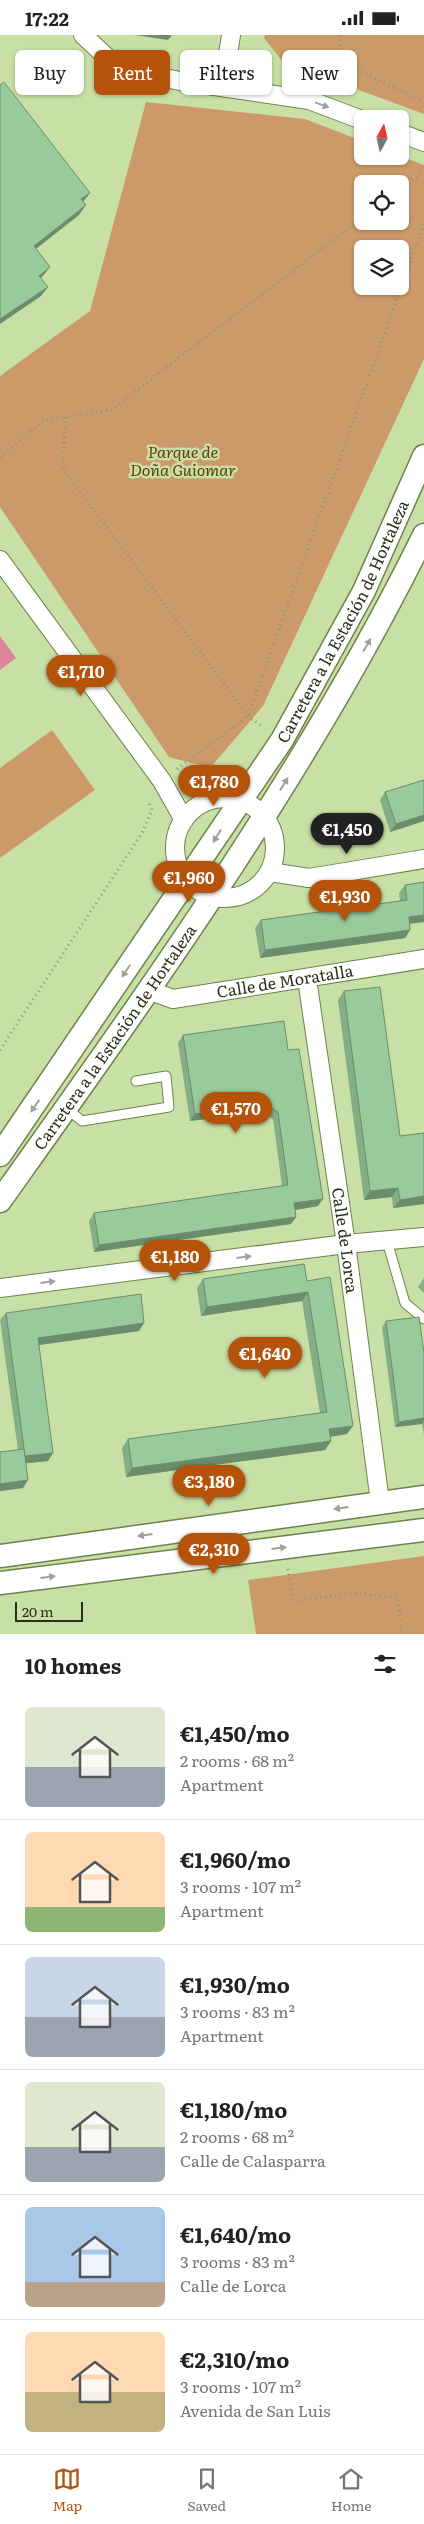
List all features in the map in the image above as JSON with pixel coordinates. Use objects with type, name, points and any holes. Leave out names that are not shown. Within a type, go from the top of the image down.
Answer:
[{"type":"street","points":[[83,35],[115,65],[134,72],[180,81]]},
{"type":"street","points":[[229,50],[231,35]]},
{"type":"street","points":[[272,94],[309,100],[354,116]]},
{"type":"street","points":[[409,136],[424,142]]},
{"type":"street","name":"Carretera a la Estación de Hortaleza","points":[[0,1155],[282,740],[364,591],[424,456]]},
{"type":"street","name":"Carretera a la Estación de Hortaleza","points":[[0,1201],[148,989],[264,816],[304,753],[388,609],[424,535]]},
{"type":"street","points":[[0,560],[162,781],[184,820]]},
{"type":"street","points":[[224,798],[240,800],[253,806],[264,816],[272,829],[275,843],[274,858],[270,872],[259,885],[245,894],[228,898],[211,896],[198,890],[187,881],[179,867],[175,851],[177,835],[184,820],[194,809],[208,801],[224,798]]},
{"type":"street","points":[[270,872],[309,878],[424,859]]},
{"type":"street","name":"Calle de Moratalla","points":[[148,989],[173,999],[424,959]]},
{"type":"street","name":"Calle de Lorca","points":[[307,979],[346,1243],[380,1502]]},
{"type":"street","points":[[0,1288],[346,1243],[424,1237]]},
{"type":"street","points":[[0,1555],[424,1497]]},
{"type":"street","points":[[0,1583],[424,1529]]},
{"type":"lane","points":[[66,1108],[82,1121],[170,1107],[166,1075],[136,1081]]},
{"type":"lane","points":[[387,1241],[405,1303],[424,1319]]},
{"type":"path","points":[[339,35],[343,55],[362,71],[424,102]]},
{"type":"path","points":[[409,182],[424,171]]},
{"type":"path","points":[[0,1050],[142,833],[152,810],[144,789],[162,781],[248,716],[424,223]]},
{"type":"path","points":[[0,457],[46,420],[111,410],[354,224]]},
{"type":"path","points":[[65,417],[63,469],[248,716],[282,740]]},
{"type":"path","points":[[288,1566],[293,1601],[355,1593],[398,1598],[402,1634]]},
{"type":"green space","points":[[265,35],[424,35],[424,114],[357,89],[357,50],[282,50],[282,61],[264,38]]},
{"type":"green space","name":"Parque de Doña Guiomar","points":[[146,102],[305,119],[354,138],[354,165],[409,165],[409,159],[424,165],[424,359],[263,706],[210,768],[169,757],[0,507],[0,376],[90,311]]},
{"type":"green space","points":[[52,730],[95,790],[0,858],[0,768]]},
{"type":"green space","points":[[424,1556],[424,1634],[256,1634],[248,1580]]},
{"type":"shaded area","points":[[0,636],[16,658],[0,670]]},
{"type":"building","points":[[4,82],[90,193],[81,199],[86,205],[34,246],[50,267],[39,276],[48,287],[0,319],[0,85]]},
{"type":"building","points":[[424,780],[424,815],[396,824],[385,792]]},
{"type":"building","points":[[424,882],[424,915],[409,917],[410,930],[265,950],[261,920],[407,900],[405,885]]},
{"type":"building","points":[[380,987],[400,1136],[424,1133],[424,1196],[400,1200],[398,1188],[370,1191],[344,991]]},
{"type":"building","points":[[284,1021],[288,1050],[299,1049],[323,1199],[294,1203],[296,1217],[99,1245],[94,1213],[288,1185],[278,1112],[266,1104],[195,1114],[183,1035]]},
{"type":"building","points":[[304,1264],[307,1281],[330,1277],[353,1426],[329,1429],[331,1441],[132,1468],[128,1439],[327,1412],[308,1292],[207,1307],[203,1279]]},
{"type":"building","points":[[141,1294],[144,1323],[38,1338],[53,1453],[25,1456],[6,1313]]},
{"type":"building","points":[[419,1317],[424,1353],[424,1418],[399,1422],[386,1321]]},
{"type":"building","points":[[24,1449],[28,1480],[0,1484],[0,1452]]}]
